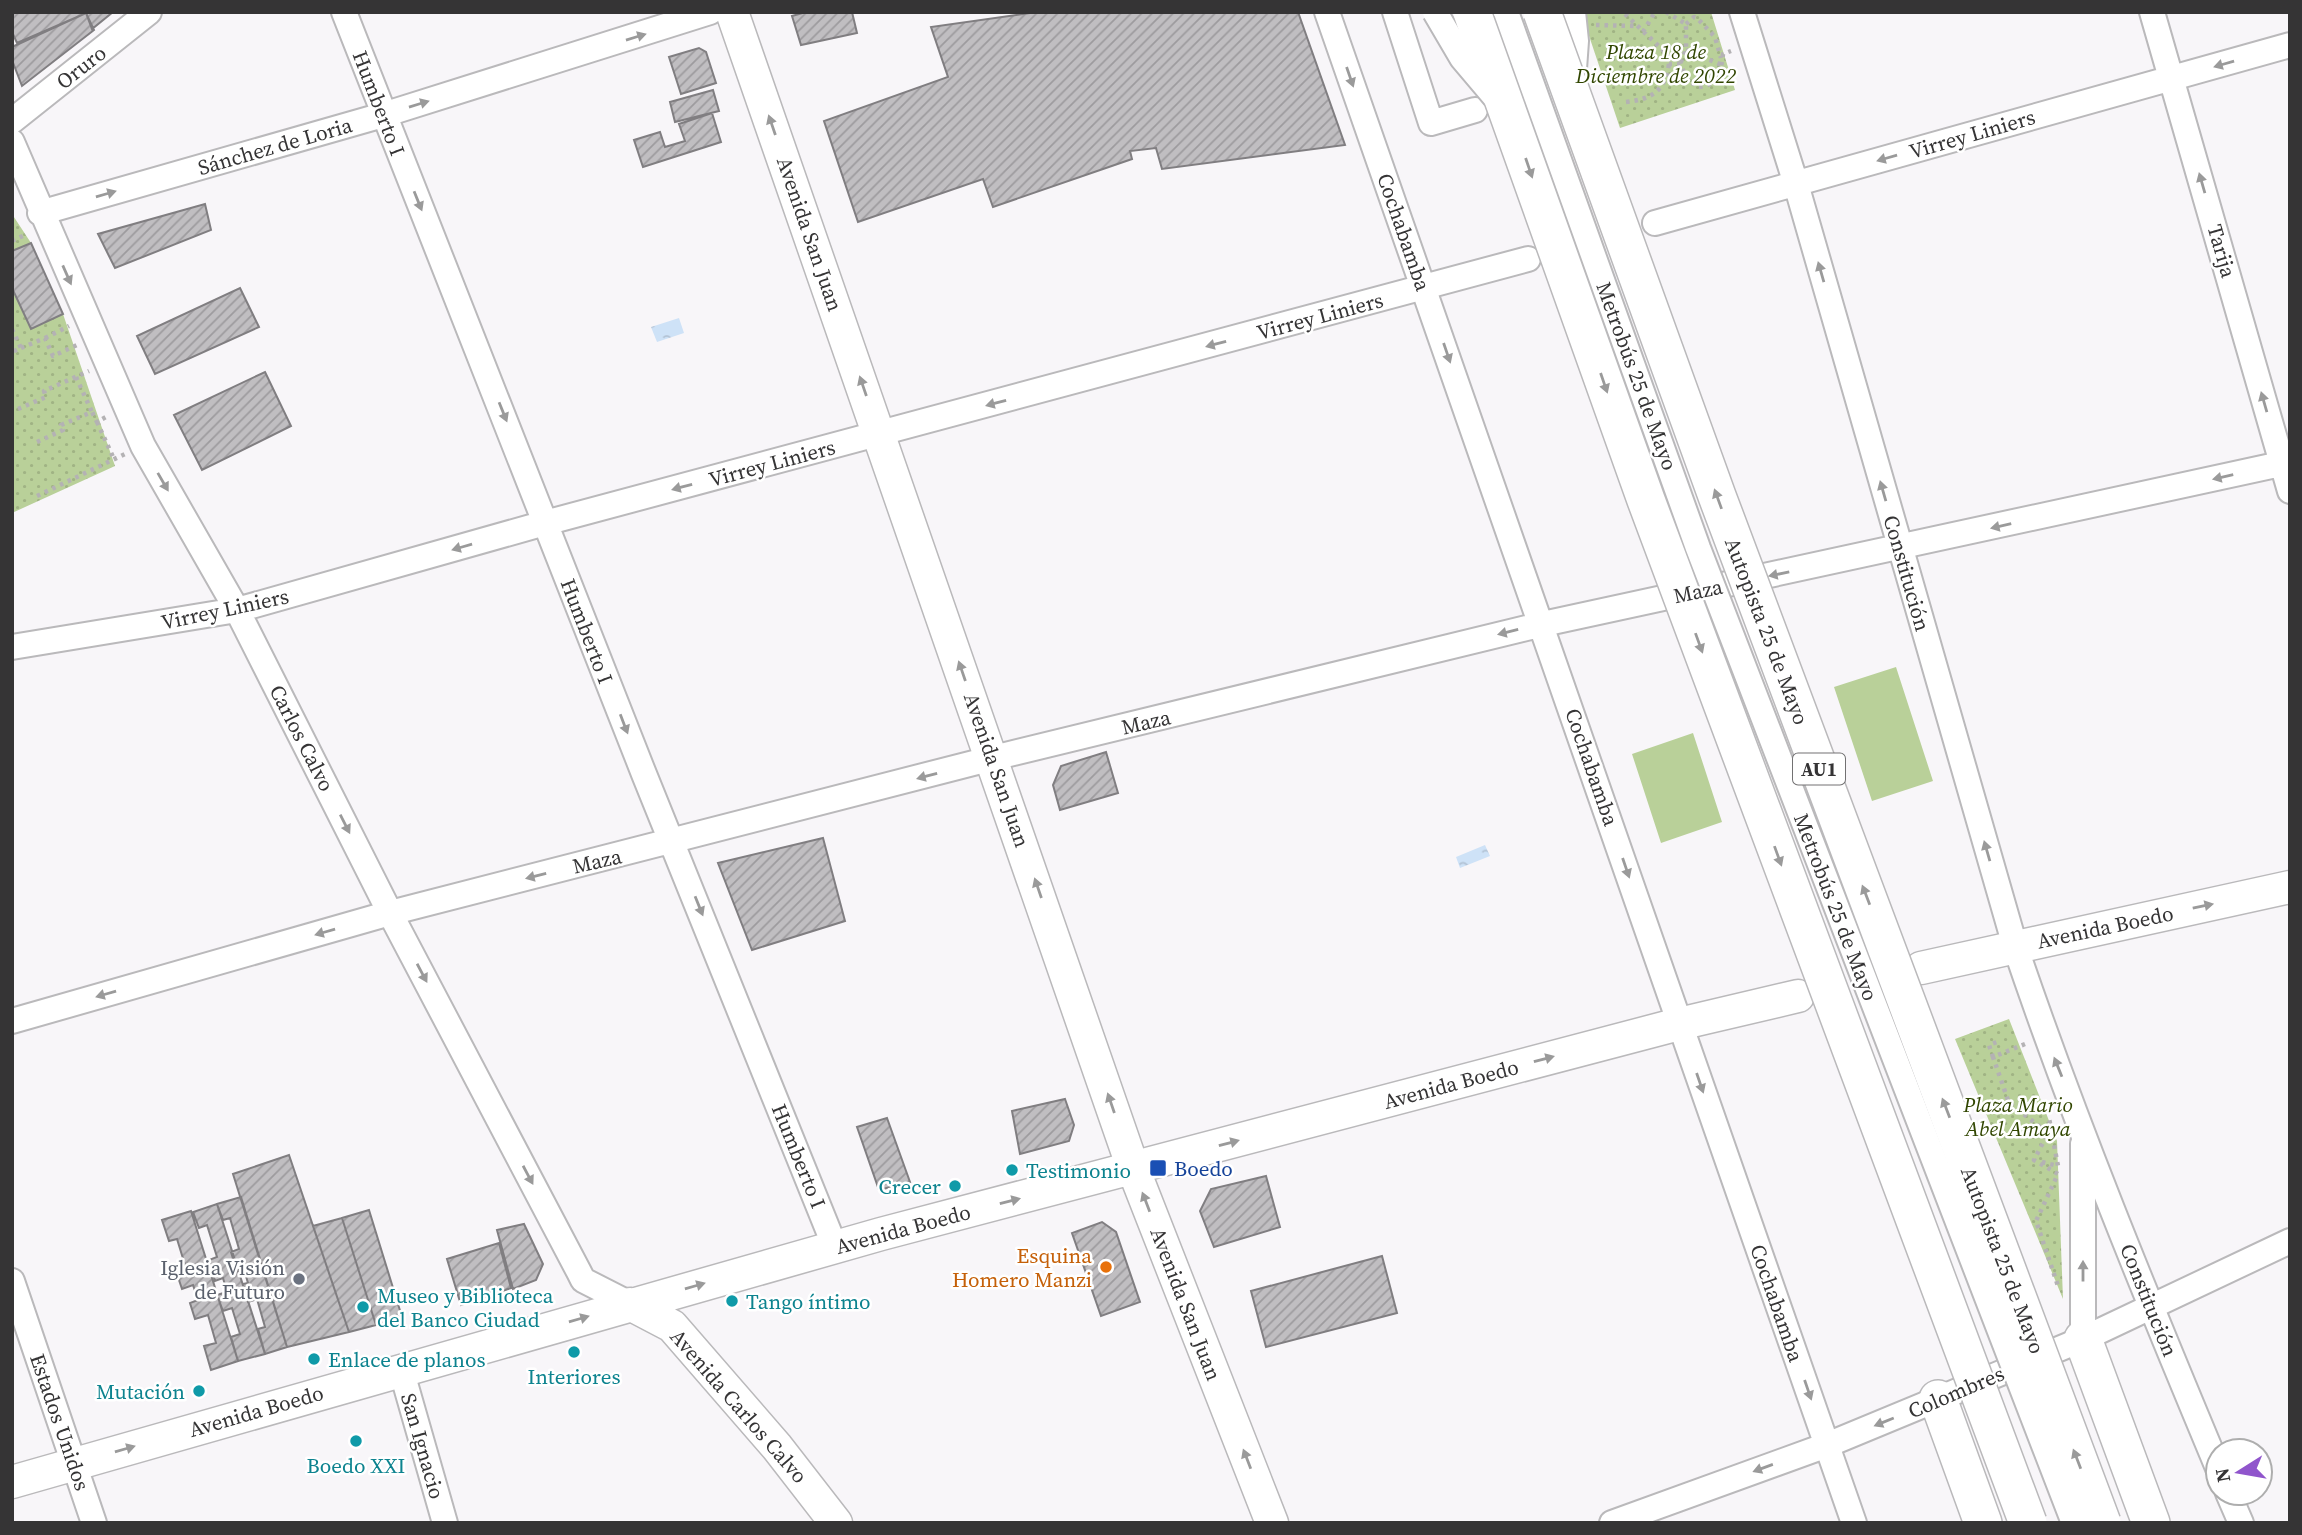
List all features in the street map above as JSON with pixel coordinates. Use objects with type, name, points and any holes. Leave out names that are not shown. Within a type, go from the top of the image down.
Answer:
[{"type":"highway","points":[[1472,12],[1512,117],[1646,500],[2028,1523]]},
{"type":"highway","name":"Autopista 25 de Mayo","points":[[1542,12],[1721,509],[2102,1523]]},
{"type":"highway","points":[[2083,1339],[2151,1523]]},
{"type":"highway","points":[[1938,1399],[1983,1523]]},
{"type":"main road","name":"Avenida San Juan","points":[[732,12],[993,758],[1133,1168],[1272,1523]]},
{"type":"main road","name":"Avenida Boedo","points":[[1921,968],[2290,887]]},
{"type":"main road","name":"Avenida Boedo","points":[[12,1482],[835,1247],[1679,1024],[1798,996]]},
{"type":"main road","name":"Avenida Carlos Calvo","points":[[630,1304],[672,1326],[777,1447],[836,1523]]},
{"type":"street","name":"Oruro","points":[[12,121],[149,12]]},
{"type":"street","name":"Humberto I","points":[[344,12],[835,1247]]},
{"type":"street","name":"Sánchez de Loria","points":[[40,213],[383,115],[710,12]]},
{"type":"street","name":"Cochabamba","points":[[1327,12],[1543,624],[1679,1024],[1854,1523]]},
{"type":"street","points":[[1395,12],[1431,123],[1475,110]]},
{"type":"street","points":[[1435,12],[1462,58],[1512,117]]},
{"type":"street","name":"Metrobús 25 de Mayo","points":[[1506,12],[1698,548],[2074,1523]]},
{"type":"street","points":[[1572,91],[1576,41],[1573,12]]},
{"type":"street","name":"Constitución","points":[[1742,12],[1796,184],[2015,946],[2045,1036],[2205,1437]]},
{"type":"street","name":"Tarija","points":[[2152,12],[2286,463],[2290,491]]},
{"type":"street","name":"Virrey Liniers","points":[[1655,223],[2290,45]]},
{"type":"street","name":"Carlos Calvo","points":[[12,142],[40,213],[143,446],[237,610],[390,913],[583,1280],[630,1304]]},
{"type":"street","name":"Virrey Liniers","points":[[12,647],[237,610],[545,523],[1528,259]]},
{"type":"street","name":"Maza","points":[[12,1021],[390,913],[673,843],[993,758],[1543,624],[2286,463]]},
{"type":"street","name":"Constitución","points":[[2083,1131],[2083,1339]]},
{"type":"street","name":"Colombres","points":[[1612,1523],[1827,1445],[2083,1339],[2290,1241]]},
{"type":"street","name":"Estados Unidos","points":[[12,1282],[94,1523]]},
{"type":"street","name":"San Ignacio","points":[[401,1369],[444,1523]]},
{"type":"path","points":[[1643,32],[1655,12]]},
{"type":"path","points":[[1666,12],[1686,24]]},
{"type":"path","points":[[1625,14],[1668,55],[1669,64],[1666,82],[1659,92],[1626,102]]},
{"type":"path","points":[[1722,64],[1715,37],[1696,14],[1686,24],[1686,50],[1680,64],[1688,80],[1698,87],[1711,85],[1717,79],[1722,64],[1723,54],[1752,45]]},
{"type":"path","points":[[1596,25],[1637,26]]},
{"type":"path","points":[[1686,50],[1722,64]]},
{"type":"path","points":[[1669,64],[1680,64]]},
{"type":"path","points":[[12,330],[21,348]]},
{"type":"path","points":[[12,352],[45,338],[53,356],[94,337]]},
{"type":"path","points":[[18,409],[46,397],[44,391],[106,363]]},
{"type":"path","points":[[76,377],[114,459]]},
{"type":"path","points":[[97,422],[125,408]]},
{"type":"path","points":[[37,442],[63,430],[61,425],[92,412]]},
{"type":"path","points":[[37,496],[143,446]]},
{"type":"path","points":[[1997,1042],[1989,1045],[2009,1103],[2048,1133],[2034,1160]]},
{"type":"path","points":[[1993,1057],[2019,1046]]},
{"type":"path","points":[[2034,1160],[2058,1166],[2049,1118]]},
{"type":"path","points":[[2034,1160],[2058,1174],[2036,1221],[2063,1299]]},
{"type":"green space","name":"Plaza 18 de Diciembre de 2022","points":[[1581,12],[1711,12],[1735,90],[1620,128]]},
{"type":"green space","points":[[12,214],[31,243],[12,251]]},
{"type":"green space","points":[[12,288],[31,329],[63,314],[115,466],[12,513]]},
{"type":"green space","points":[[1896,667],[1933,781],[1872,801],[1834,687]]},
{"type":"green space","points":[[1693,733],[1722,822],[1661,843],[1632,754]]},
{"type":"green space","name":"Plaza Mario Abel Amaya","points":[[2009,1019],[2057,1141],[2063,1299],[1955,1039]]},
{"type":"water","points":[[679,318],[684,333],[657,342],[651,327]]},
{"type":"water","points":[[1485,845],[1490,856],[1460,868],[1456,857]]},
{"type":"building","points":[[113,12],[92,29],[86,13],[17,43],[12,32],[12,14]]},
{"type":"building","points":[[806,12],[852,12],[857,33],[801,45],[792,16]]},
{"type":"building","points":[[1037,12],[1298,12],[1345,145],[1162,169],[1156,148],[1130,151],[1132,159],[993,207],[983,179],[858,222],[824,121],[948,77],[931,27]]},
{"type":"building","points":[[86,13],[94,30],[22,86],[12,60],[12,47]]},
{"type":"building","points":[[699,48],[706,52],[716,83],[681,94],[669,57]]},
{"type":"building","points":[[713,90],[719,111],[675,122],[670,102]]},
{"type":"building","points":[[712,113],[721,142],[643,167],[634,140],[660,132],[665,147],[685,141],[679,124]]},
{"type":"building","points":[[205,204],[211,230],[115,268],[98,234]]},
{"type":"building","points":[[31,243],[63,314],[31,329],[12,288],[12,251]]},
{"type":"building","points":[[240,288],[259,327],[155,374],[137,336]]},
{"type":"building","points":[[265,372],[291,426],[202,470],[174,415]]},
{"type":"building","points":[[1106,752],[1118,793],[1060,810],[1053,785],[1061,766]]},
{"type":"building","points":[[823,838],[845,921],[752,950],[718,863]]},
{"type":"building","points":[[1065,1099],[1074,1125],[1069,1141],[1020,1154],[1012,1111]]},
{"type":"building","points":[[887,1118],[910,1182],[879,1190],[857,1127]]},
{"type":"building","name":"Iglesia Visión de Futuro","points":[[289,1155],[349,1332],[287,1347],[233,1174]]},
{"type":"building","points":[[1266,1176],[1280,1227],[1214,1247],[1200,1211],[1211,1189]]},
{"type":"building","points":[[241,1197],[287,1347],[265,1354],[258,1329],[265,1327],[257,1299],[248,1302],[243,1284],[248,1283],[245,1273],[238,1275],[231,1252],[239,1249],[230,1218],[223,1220],[217,1204]]},
{"type":"building","points":[[217,1204],[265,1354],[238,1361],[231,1337],[240,1334],[232,1308],[223,1311],[217,1295],[227,1292],[223,1278],[215,1281],[209,1260],[217,1257],[207,1225],[199,1228],[193,1212]]},
{"type":"building","points":[[369,1210],[402,1317],[376,1325],[342,1218]]},
{"type":"building","points":[[191,1211],[238,1361],[211,1370],[204,1346],[216,1343],[208,1315],[195,1319],[190,1303],[198,1300],[193,1285],[182,1289],[175,1268],[185,1265],[177,1239],[169,1241],[162,1220]]},
{"type":"building","points":[[342,1218],[376,1325],[349,1332],[313,1226]]},
{"type":"building","name":"Esquina Homero Manzi","points":[[1102,1222],[1116,1232],[1140,1302],[1101,1316],[1072,1233]]},
{"type":"building","points":[[524,1224],[543,1264],[536,1280],[513,1289],[497,1230]]},
{"type":"building","points":[[499,1243],[511,1288],[461,1305],[447,1259]]},
{"type":"building","points":[[1382,1256],[1397,1313],[1266,1347],[1251,1291]]},
{"type":"place","name":"Boedo","points":[[1158,1168]]},
{"type":"place","name":"Testimonio","points":[[1012,1170]]},
{"type":"place","name":"Crecer","points":[[955,1186]]},
{"type":"place","name":"Esquina Homero Manzi","points":[[1106,1267]]},
{"type":"place","name":"Iglesia Visión de Futuro","points":[[299,1279]]},
{"type":"place","name":"Tango íntimo","points":[[732,1301]]},
{"type":"place","name":"Museo y Biblioteca del Banco Ciudad","points":[[363,1307]]},
{"type":"place","name":"Interiores","points":[[574,1352]]},
{"type":"place","name":"Enlace de planos","points":[[314,1359]]},
{"type":"place","name":"Mutación","points":[[199,1391]]},
{"type":"place","name":"Boedo XXI","points":[[356,1441]]}]
